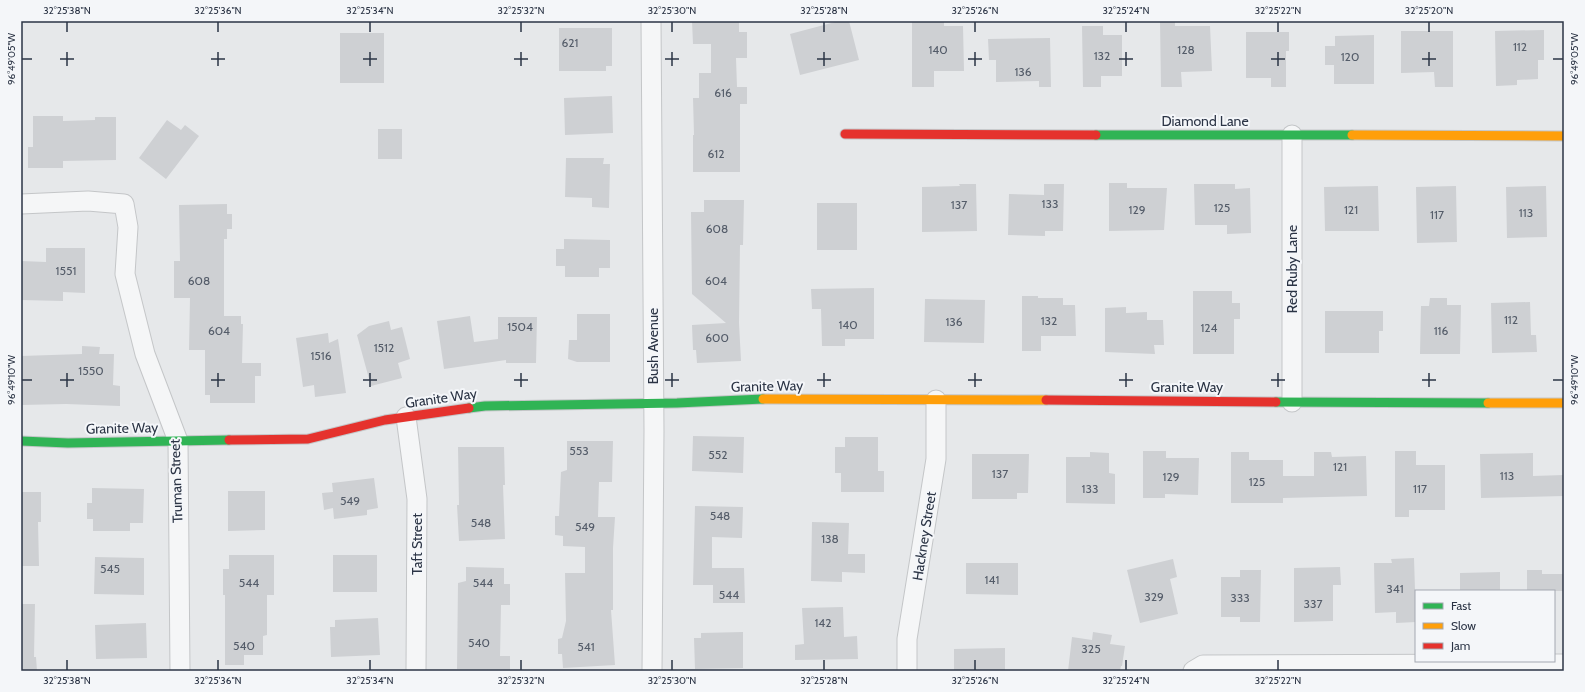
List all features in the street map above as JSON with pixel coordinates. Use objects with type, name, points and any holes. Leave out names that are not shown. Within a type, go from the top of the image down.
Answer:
[{"type":"street","name":"Bush Avenue","points":[[651,21],[654,403],[652,671]]},
{"type":"street","name":"Diamond Lane","points":[[845,134],[1564,136]]},
{"type":"street","name":"Red Ruby Lane","points":[[1292,136],[1292,402]]},
{"type":"street","name":"Truman Street","points":[[21,204],[88,201],[124,204],[128,227],[125,274],[145,354],[178,441],[180,671]]},
{"type":"street","name":"Granite Way","points":[[21,441],[68,443],[308,439],[385,420],[485,406],[772,399],[1564,403]]},
{"type":"street","name":"Hackney Street","points":[[907,671],[907,639],[936,459],[936,400]]},
{"type":"street","name":"Taft Street","points":[[406,417],[417,499],[416,671]]},
{"type":"street","points":[[1194,671],[1203,665],[1444,667],[1564,664]]},
{"type":"building","points":[[692,21],[739,21],[739,32],[747,32],[747,58],[736,58],[737,87],[747,87],[747,104],[740,104],[740,172],[693,172],[693,98],[699,98],[699,73],[711,73],[711,44],[693,44]]},
{"type":"building","points":[[839,21],[849,21],[859,60],[800,75],[790,34]]},
{"type":"building","points":[[912,21],[944,21],[944,26],[963,26],[964,71],[934,71],[934,87],[912,87]]},
{"type":"building","points":[[1160,21],[1175,21],[1175,26],[1210,26],[1212,71],[1181,72],[1182,87],[1161,87]]},
{"type":"building","points":[[1082,26],[1103,26],[1103,35],[1122,35],[1122,76],[1101,76],[1101,87],[1083,87]]},
{"type":"building","points":[[559,28],[612,28],[612,66],[606,66],[606,71],[559,71]]},
{"type":"building","points":[[1544,30],[1544,60],[1538,60],[1538,79],[1517,80],[1517,85],[1496,86],[1495,31]]},
{"type":"building","points":[[1401,31],[1453,31],[1453,87],[1435,87],[1434,72],[1401,73]]},
{"type":"building","points":[[1246,32],[1289,32],[1289,51],[1286,51],[1286,87],[1271,87],[1271,78],[1246,78]]},
{"type":"building","points":[[340,33],[384,33],[384,83],[340,83]]},
{"type":"building","points":[[1374,35],[1374,84],[1334,84],[1334,65],[1325,65],[1325,46],[1335,46],[1335,36]]},
{"type":"building","points":[[1050,38],[1051,87],[1039,87],[1039,81],[996,82],[996,60],[989,60],[988,39]]},
{"type":"building","points":[[612,96],[613,133],[565,135],[564,98]]},
{"type":"building","points":[[33,116],[63,116],[63,121],[95,120],[95,117],[116,117],[116,160],[63,161],[63,168],[28,168],[28,147],[33,147]]},
{"type":"building","points":[[167,120],[181,130],[185,125],[199,136],[166,179],[139,158]]},
{"type":"building","points":[[378,129],[402,129],[402,159],[378,159]]},
{"type":"building","points":[[566,158],[604,158],[603,164],[610,164],[609,208],[592,207],[592,198],[565,197]]},
{"type":"building","points":[[1109,183],[1127,183],[1127,188],[1167,188],[1164,230],[1109,231]]},
{"type":"building","points":[[959,184],[976,184],[977,231],[922,232],[922,187],[960,186]]},
{"type":"building","points":[[1044,184],[1064,184],[1063,231],[1045,231],[1045,236],[1008,235],[1009,194],[1044,195]]},
{"type":"building","points":[[1194,184],[1235,184],[1235,189],[1250,188],[1251,233],[1227,234],[1227,225],[1195,225]]},
{"type":"building","points":[[1378,186],[1379,231],[1325,231],[1324,187]]},
{"type":"building","points":[[1456,186],[1457,242],[1417,243],[1416,187]]},
{"type":"building","points":[[1546,186],[1547,237],[1507,238],[1506,187]]},
{"type":"building","points":[[704,200],[744,200],[743,245],[740,245],[739,323],[741,361],[697,363],[696,350],[693,350],[692,325],[726,323],[692,294],[691,212],[704,212]]},
{"type":"building","points":[[817,203],[857,203],[857,250],[817,250]]},
{"type":"building","points":[[227,204],[227,214],[232,214],[232,229],[227,229],[227,239],[224,239],[224,316],[241,316],[241,324],[243,324],[242,363],[261,363],[261,376],[255,376],[255,403],[210,403],[210,395],[205,395],[205,350],[189,350],[190,298],[174,298],[174,261],[180,261],[179,205]]},
{"type":"building","points":[[564,239],[610,240],[610,268],[599,268],[599,277],[565,277],[565,266],[556,266],[556,249],[564,249]]},
{"type":"building","points":[[46,248],[85,248],[85,293],[63,292],[63,301],[21,300],[21,261],[46,262]]},
{"type":"building","points":[[874,288],[874,339],[845,339],[845,346],[822,346],[821,309],[812,309],[811,289]]},
{"type":"building","points":[[1193,291],[1232,291],[1232,303],[1240,303],[1240,319],[1234,319],[1234,354],[1193,354]]},
{"type":"building","points":[[1022,296],[1038,296],[1038,298],[1063,298],[1063,305],[1075,305],[1076,336],[1041,336],[1041,351],[1022,351]]},
{"type":"building","points":[[1430,298],[1447,298],[1447,305],[1461,305],[1460,354],[1420,354],[1421,306],[1429,306]]},
{"type":"building","points":[[925,299],[985,300],[984,343],[924,342]]},
{"type":"building","points":[[1530,302],[1531,335],[1536,335],[1537,352],[1492,353],[1491,303]]},
{"type":"building","points":[[1126,307],[1126,313],[1147,312],[1147,320],[1163,320],[1164,345],[1154,345],[1155,354],[1105,352],[1105,308]]},
{"type":"building","points":[[1325,311],[1383,311],[1383,331],[1379,331],[1379,353],[1325,353]]},
{"type":"building","points":[[577,314],[610,314],[610,362],[577,362],[568,359],[569,340],[577,340]]},
{"type":"building","points":[[470,316],[474,342],[498,339],[498,317],[537,317],[536,363],[506,363],[506,360],[444,369],[437,321]]},
{"type":"building","points":[[389,321],[391,330],[402,327],[410,359],[398,363],[402,378],[371,386],[357,335],[369,326]]},
{"type":"building","points":[[328,333],[329,343],[338,339],[346,393],[315,397],[314,385],[303,387],[296,338]]},
{"type":"building","points":[[82,346],[100,347],[99,354],[114,354],[113,385],[120,386],[120,406],[66,404],[21,405],[21,356],[82,354]]},
{"type":"building","points":[[693,436],[744,437],[743,473],[692,471]]},
{"type":"building","points":[[845,437],[878,437],[878,471],[884,471],[884,492],[841,492],[841,473],[835,473],[835,447],[845,447]]},
{"type":"building","points":[[567,441],[613,441],[612,482],[599,482],[598,517],[615,517],[613,548],[613,610],[611,610],[615,665],[563,668],[562,654],[558,654],[558,639],[562,638],[566,621],[565,573],[585,573],[585,547],[563,546],[563,536],[555,535],[555,516],[559,516],[561,472],[567,470]]},
{"type":"building","points":[[458,447],[504,447],[505,485],[503,485],[505,539],[459,541],[457,505],[459,505]]},
{"type":"building","points":[[1143,451],[1166,451],[1166,458],[1199,458],[1198,495],[1165,494],[1165,498],[1143,498]]},
{"type":"building","points":[[1395,451],[1416,451],[1416,465],[1445,465],[1445,510],[1409,510],[1409,517],[1395,517]]},
{"type":"building","points":[[1090,452],[1109,453],[1109,473],[1115,474],[1115,504],[1066,503],[1066,457],[1090,457]]},
{"type":"building","points":[[1231,452],[1249,452],[1249,460],[1283,460],[1283,476],[1314,476],[1314,452],[1331,452],[1332,457],[1366,456],[1367,496],[1283,498],[1283,503],[1231,503]]},
{"type":"building","points":[[1533,453],[1533,476],[1564,475],[1564,496],[1481,498],[1480,454]]},
{"type":"building","points":[[972,454],[1029,454],[1028,493],[1017,493],[1017,499],[972,499]]},
{"type":"building","points":[[374,478],[378,508],[367,510],[367,515],[334,519],[333,508],[324,510],[322,493],[333,492],[332,483]]},
{"type":"building","points":[[92,488],[144,489],[143,523],[130,523],[130,531],[93,531],[93,519],[87,519],[87,503],[92,503]]},
{"type":"building","points":[[228,491],[265,491],[265,530],[228,531]]},
{"type":"building","points":[[21,492],[41,492],[41,522],[38,522],[39,566],[21,566]]},
{"type":"building","points":[[695,506],[743,507],[742,538],[712,537],[712,568],[744,568],[745,603],[713,603],[713,585],[693,585]]},
{"type":"building","points":[[812,522],[849,523],[848,554],[865,554],[865,573],[842,572],[842,582],[811,581]]},
{"type":"building","points":[[229,555],[274,555],[274,595],[267,595],[267,635],[263,636],[263,655],[244,655],[244,665],[225,665],[225,595],[223,595],[223,569],[229,569]]},
{"type":"building","points":[[333,555],[377,555],[377,592],[333,592]]},
{"type":"building","points":[[95,557],[144,558],[144,595],[94,594]]},
{"type":"building","points":[[1414,558],[1415,622],[1396,623],[1396,612],[1375,613],[1374,563],[1392,563],[1391,559]]},
{"type":"building","points":[[1173,559],[1177,577],[1170,579],[1178,614],[1140,623],[1127,570]]},
{"type":"building","points":[[966,563],[1018,563],[1018,595],[966,594]]},
{"type":"building","points":[[466,567],[504,568],[504,584],[510,584],[510,605],[501,605],[500,656],[510,656],[510,670],[457,669],[458,583],[466,581]]},
{"type":"building","points":[[1340,567],[1341,585],[1333,585],[1333,621],[1294,622],[1294,568]]},
{"type":"building","points":[[1240,570],[1261,570],[1260,622],[1240,622],[1240,617],[1221,617],[1221,577],[1240,577]]},
{"type":"building","points":[[1527,570],[1542,570],[1542,574],[1564,574],[1564,591],[1527,590]]},
{"type":"building","points":[[1500,572],[1500,590],[1460,590],[1460,573]]},
{"type":"building","points":[[21,604],[35,604],[34,657],[36,657],[37,671],[21,671]]},
{"type":"building","points":[[843,607],[844,637],[857,636],[858,659],[795,660],[795,645],[804,644],[802,608]]},
{"type":"building","points":[[378,618],[380,655],[331,657],[330,627],[335,627],[335,620]]},
{"type":"building","points":[[146,623],[147,658],[96,659],[95,625]]},
{"type":"building","points":[[743,632],[743,668],[695,669],[694,638],[701,638],[701,633]]},
{"type":"building","points":[[1093,632],[1112,635],[1110,644],[1125,646],[1120,671],[1068,671],[1072,637],[1092,640]]},
{"type":"building","points":[[1005,648],[1005,671],[954,671],[954,649]]},
{"type":"traffic: fast","points":[[1096,135],[1352,135]]},
{"type":"traffic: fast","points":[[469,408],[485,406],[677,403],[763,399]]},
{"type":"traffic: fast","points":[[1276,402],[1488,403]]},
{"type":"traffic: fast","points":[[21,441],[68,443],[229,440]]},
{"type":"traffic: slow","points":[[1352,135],[1564,136]]},
{"type":"traffic: slow","points":[[763,399],[1046,400]]},
{"type":"traffic: slow","points":[[1488,403],[1564,403]]},
{"type":"traffic: jam","points":[[845,134],[1096,135]]},
{"type":"traffic: jam","points":[[1046,400],[1276,402]]},
{"type":"traffic: jam","points":[[229,440],[308,439],[385,420],[469,408]]}]
